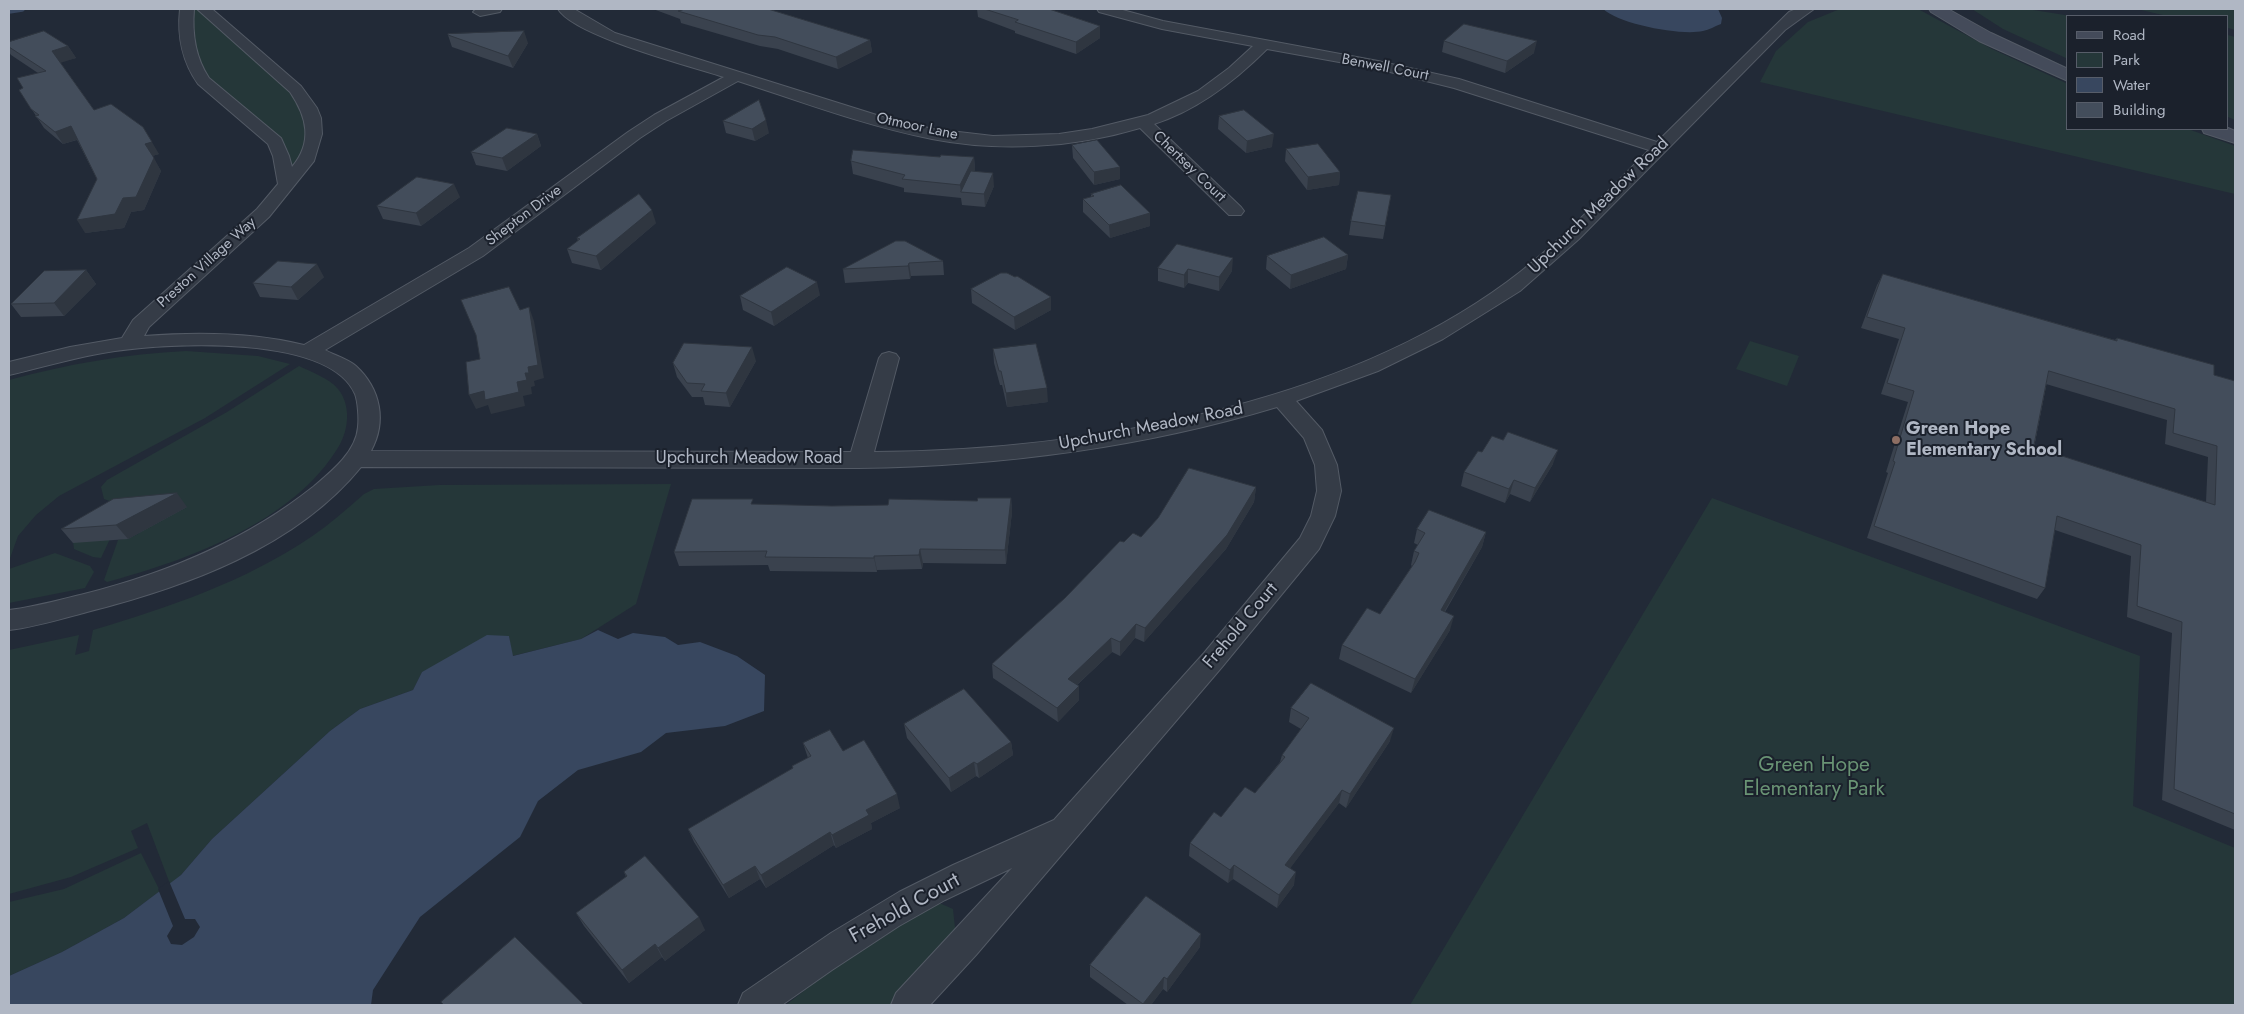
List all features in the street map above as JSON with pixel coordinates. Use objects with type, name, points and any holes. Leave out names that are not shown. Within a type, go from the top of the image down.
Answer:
[{"type":"street","points":[[187,9],[188,48],[196,72],[203,81],[275,142],[281,156],[286,183]]},
{"type":"street","name":"Preston Village Way","points":[[130,343],[140,324],[263,212],[286,183],[300,170],[311,150],[314,134],[313,118],[309,108],[296,89],[204,9]]},
{"type":"street","points":[[480,12],[495,9]]},
{"type":"street","name":"Otmoor Lane","points":[[565,9],[582,21],[610,36],[874,119],[934,134],[1000,140],[1034,140],[1084,135],[1144,123],[1181,107],[1210,90],[1262,45]]},
{"type":"street","name":"Benwell Court","points":[[1104,9],[1162,25],[1378,65],[1459,84],[1660,148]]},
{"type":"street","name":"Upchurch Meadow Road","points":[[357,459],[937,458],[1064,445],[1125,436],[1195,422],[1282,399],[1367,367],[1403,351],[1446,330],[1498,298],[1543,264],[1780,27],[1807,9]]},
{"type":"street","points":[[1937,9],[1999,44],[2066,75]]},
{"type":"street","name":"Shepton Drive","points":[[308,351],[336,333],[454,267],[634,134],[737,76]]},
{"type":"street","name":"Chertsey Court","points":[[1144,123],[1235,211]]},
{"type":"street","points":[[2214,130],[2235,137]]},
{"type":"street","points":[[9,369],[69,354],[130,343],[225,340],[296,347],[342,367],[356,378],[366,392],[370,409],[369,429],[357,459],[308,505],[252,541],[158,582],[93,601],[9,620]]},
{"type":"street","points":[[861,458],[889,358]]},
{"type":"street","name":"Frehold Court","points":[[908,1005],[965,944],[1063,829],[1212,660],[1310,543],[1322,516],[1329,491],[1326,465],[1314,435],[1282,399]]},
{"type":"street","name":"Frehold Court","points":[[756,1005],[809,965],[871,926],[935,890],[1063,829]]},
{"type":"green space","points":[[193,9],[199,9],[215,26],[294,95],[306,116],[309,140],[291,174],[287,152],[279,139],[258,118],[221,92],[201,70],[194,48]]},
{"type":"green space","points":[[1840,9],[1918,9],[1992,49],[2066,83],[2066,130],[2191,130],[2235,146],[2235,194],[1760,82],[1776,51],[1808,22]]},
{"type":"green space","points":[[1972,9],[2027,9],[2066,15],[2066,58],[2003,29]]},
{"type":"green space","points":[[2137,9],[2235,9],[2235,30],[2229,28],[2229,15],[2163,15]]},
{"type":"green space","points":[[2229,35],[2235,37],[2235,120],[2229,117]]},
{"type":"green space","points":[[1750,341],[1799,356],[1787,386],[1736,369]]},
{"type":"green space","points":[[186,351],[258,356],[290,364],[205,418],[59,496],[36,515],[18,536],[9,561],[9,380],[97,361]]},
{"type":"green space","points":[[299,366],[334,385],[342,395],[347,410],[347,425],[339,446],[319,473],[295,496],[267,517],[236,534],[171,562],[107,582],[104,580],[118,540],[129,538],[138,533],[146,527],[153,517],[104,499],[101,487],[107,480],[227,412]]},
{"type":"green space","points":[[671,484],[636,604],[581,639],[512,656],[509,636],[422,672],[413,690],[360,709],[330,731],[212,839],[181,875],[170,884],[147,823],[131,831],[138,848],[71,877],[9,894],[9,650],[79,635],[75,655],[89,651],[93,630],[206,592],[260,567],[311,537],[332,522],[364,494],[374,489],[439,485]]},
{"type":"green space","name":"Green Hope Elementary Park","points":[[1712,498],[2140,656],[2133,806],[2235,848],[2235,1005],[1410,1005]]},
{"type":"green space","points":[[110,539],[101,558],[93,557],[74,549],[73,541]]},
{"type":"green space","points":[[55,553],[90,566],[94,572],[85,588],[9,603],[9,569]]},
{"type":"green space","points":[[141,853],[160,891],[124,918],[62,952],[9,976],[9,902],[64,889]]},
{"type":"green space","points":[[937,902],[953,909],[956,937],[891,1005],[786,1005],[849,955]]},
{"type":"water","points":[[1603,9],[1718,9],[1722,18],[1721,24],[1708,30],[1680,32],[1636,24]]},
{"type":"water","points":[[598,630],[618,639],[633,633],[665,637],[678,645],[700,642],[737,656],[765,675],[764,711],[725,726],[666,733],[641,752],[578,770],[538,801],[520,837],[420,917],[373,990],[371,1005],[9,1005],[9,976],[62,952],[124,918],[181,875],[212,839],[330,731],[360,709],[413,690],[422,672],[487,635],[509,636],[513,656],[581,639]]},
{"type":"pier","points":[[169,881],[185,919],[195,919],[200,927],[194,937],[182,945],[171,944],[167,936],[173,926],[158,889]]},
{"type":"building","points":[[680,9],[768,9],[870,40],[836,57],[775,37],[758,35],[678,11],[682,10]]},
{"type":"building","points":[[985,9],[1049,9],[1100,26],[1076,42],[1015,22],[1018,20]]},
{"type":"building","points":[[1464,24],[1537,41],[1507,61],[1444,41]]},
{"type":"building","points":[[44,31],[68,46],[52,51],[94,110],[111,104],[143,127],[152,142],[145,144],[154,158],[136,197],[123,198],[115,214],[77,220],[97,179],[71,126],[55,132],[35,116],[39,115],[31,109],[19,90],[23,88],[17,78],[46,71],[9,47],[9,42]]},
{"type":"building","points":[[524,31],[508,56],[448,35],[448,34]]},
{"type":"building","points":[[759,100],[766,120],[752,129],[723,121]]},
{"type":"building","points":[[1244,110],[1274,134],[1247,141],[1219,116]]},
{"type":"building","points":[[507,128],[537,134],[502,158],[471,152]]},
{"type":"building","points":[[1097,140],[1120,167],[1094,172],[1072,145]]},
{"type":"building","points":[[1318,144],[1340,172],[1308,177],[1286,149]]},
{"type":"building","points":[[853,150],[940,157],[941,155],[974,157],[960,185],[902,179],[905,175],[851,161]]},
{"type":"building","points":[[971,171],[993,173],[984,194],[961,192]]},
{"type":"building","points":[[417,177],[454,184],[416,213],[377,206]]},
{"type":"building","points":[[1121,185],[1150,213],[1109,225],[1083,199],[1094,196],[1091,194]]},
{"type":"building","points":[[1358,191],[1391,195],[1385,226],[1351,221]]},
{"type":"building","points":[[639,194],[652,210],[596,256],[567,249],[580,239],[577,238]]},
{"type":"building","points":[[1324,237],[1348,255],[1291,275],[1267,256]]},
{"type":"building","points":[[896,241],[905,241],[943,261],[909,263],[908,266],[843,269]]},
{"type":"building","points":[[1177,244],[1233,258],[1219,277],[1188,269],[1184,275],[1158,268]]},
{"type":"building","points":[[278,261],[317,264],[291,287],[253,283]]},
{"type":"building","points":[[787,267],[817,282],[771,312],[740,296]]},
{"type":"building","points":[[86,270],[54,303],[11,304],[44,271]]},
{"type":"building","points":[[1001,273],[1017,276],[1051,297],[1014,317],[971,289]]},
{"type":"building","points":[[1883,274],[2117,341],[2117,338],[2214,365],[2214,375],[2235,381],[2235,814],[2174,789],[2182,622],[2137,606],[2141,545],[2057,516],[2045,588],[1874,526],[1895,462],[1893,461],[1914,391],[1887,383],[1905,328],[1867,317]],"holes":[[[2049,371],[2175,409],[2173,433],[2217,446],[2215,505],[2034,447]]]},
{"type":"building","points":[[509,287],[520,310],[529,307],[538,365],[528,367],[529,373],[525,373],[527,380],[517,382],[519,392],[485,400],[484,391],[469,395],[466,362],[480,359],[476,335],[461,300]]},
{"type":"building","points":[[684,343],[752,347],[726,393],[701,391],[705,384],[687,383],[673,363]]},
{"type":"building","points":[[1036,344],[1047,388],[1006,393],[993,349]]},
{"type":"building","points":[[1508,432],[1558,450],[1535,488],[1514,480],[1509,489],[1464,472],[1478,451],[1482,452],[1492,436],[1503,440]]},
{"type":"building","points":[[1189,468],[1256,487],[1227,535],[1145,628],[1136,624],[1120,642],[1111,638],[1068,679],[1079,686],[1057,708],[992,664],[1065,598],[1120,541],[1124,542],[1133,533],[1141,537],[1158,518]]},
{"type":"building","points":[[177,493],[116,525],[61,529],[113,499]]},
{"type":"building","points":[[978,498],[1011,498],[1005,550],[920,549],[919,555],[874,556],[874,558],[765,557],[767,551],[674,552],[692,499],[753,499],[751,504],[832,506],[888,505],[889,499],[977,501]]},
{"type":"building","points":[[1429,510],[1486,532],[1441,610],[1454,616],[1415,679],[1342,645],[1367,608],[1380,614],[1415,562],[1419,553],[1414,551],[1425,533],[1417,529]]},
{"type":"building","points":[[1311,683],[1394,728],[1350,794],[1342,790],[1285,865],[1296,872],[1279,895],[1234,865],[1230,870],[1190,843],[1214,812],[1221,817],[1245,787],[1255,793],[1285,757],[1282,755],[1309,718],[1291,708]]},
{"type":"building","points":[[964,689],[1011,742],[977,764],[974,762],[949,778],[904,724]]},
{"type":"building","points":[[830,730],[843,751],[864,740],[897,794],[866,810],[869,815],[832,835],[830,832],[761,875],[755,866],[723,885],[688,829],[811,756],[803,743]]},
{"type":"building","points":[[645,856],[699,917],[658,948],[655,944],[622,970],[576,913],[627,876],[624,872]]},
{"type":"building","points":[[1146,896],[1201,934],[1167,979],[1164,977],[1143,1004],[1090,965]]},
{"type":"building","points":[[515,937],[584,1005],[444,1005],[441,1002]]},
{"type":"waterway","points":[[9,11],[22,9]]},
{"type":"place","name":"Green Hope Elementary School","points":[[1896,440]]}]
